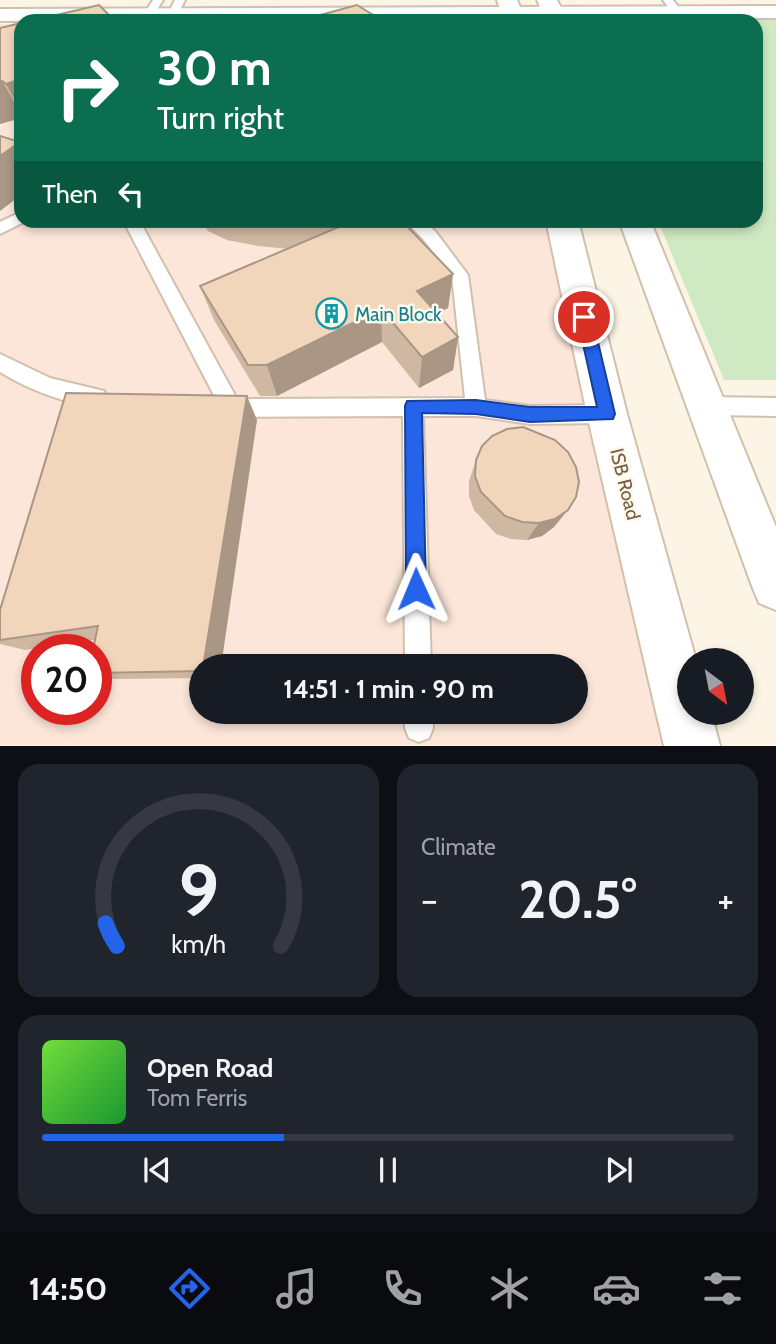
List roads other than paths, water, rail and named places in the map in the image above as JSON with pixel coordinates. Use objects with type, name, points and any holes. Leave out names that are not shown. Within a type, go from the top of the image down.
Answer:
[{"type":"street","points":[[21,14],[165,7],[205,14]]},
{"type":"street","points":[[366,14],[553,12],[673,7],[776,12]]},
{"type":"street","name":"ISB Road","points":[[564,228],[607,414],[692,746]]},
{"type":"street","points":[[637,228],[776,586]]},
{"type":"lane","points":[[135,228],[231,408]]},
{"type":"lane","points":[[421,228],[460,275],[476,407]]},
{"type":"lane","points":[[0,362],[13,371],[82,396],[122,399]]},
{"type":"lane","points":[[204,406],[476,407],[530,415],[607,414]]},
{"type":"lane","points":[[413,406],[418,654]]},
{"type":"lane","points":[[706,406],[776,407]]},
{"type":"place","name":"Main Block","points":[[332,314]]}]
